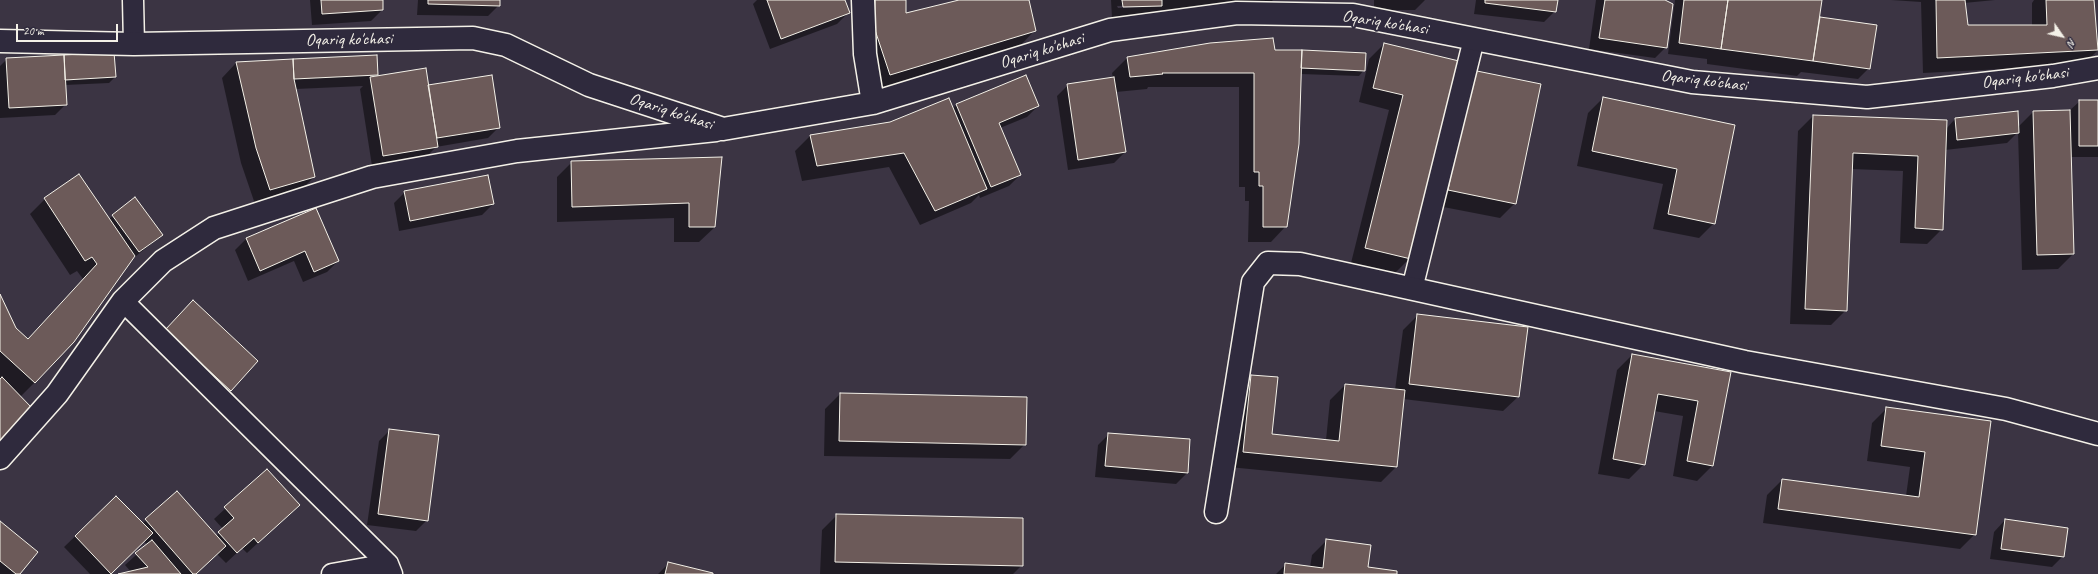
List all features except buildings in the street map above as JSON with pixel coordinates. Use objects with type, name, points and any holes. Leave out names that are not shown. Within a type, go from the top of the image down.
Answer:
[{"type":"street","points":[[863,0],[865,54],[873,103]]},
{"type":"street","name":"Oqariq ko'chasi","points":[[0,41],[134,44],[473,38],[506,45],[589,85],[723,129],[873,103],[1110,30],[1237,13],[1353,15],[1692,82],[1867,97],[2053,76],[2098,68]]},
{"type":"street","points":[[0,458],[57,394],[123,301],[163,261],[214,228],[372,177],[517,151],[723,129]]},
{"type":"street","points":[[1216,512],[1253,282],[1268,263],[1300,264],[1745,362],[2006,409],[2098,434]]},
{"type":"lane","points":[[133,0],[134,44]]},
{"type":"lane","points":[[1412,289],[1474,39]]},
{"type":"lane","points":[[123,301],[390,569]]},
{"type":"lane","points":[[332,574],[390,569]]}]
